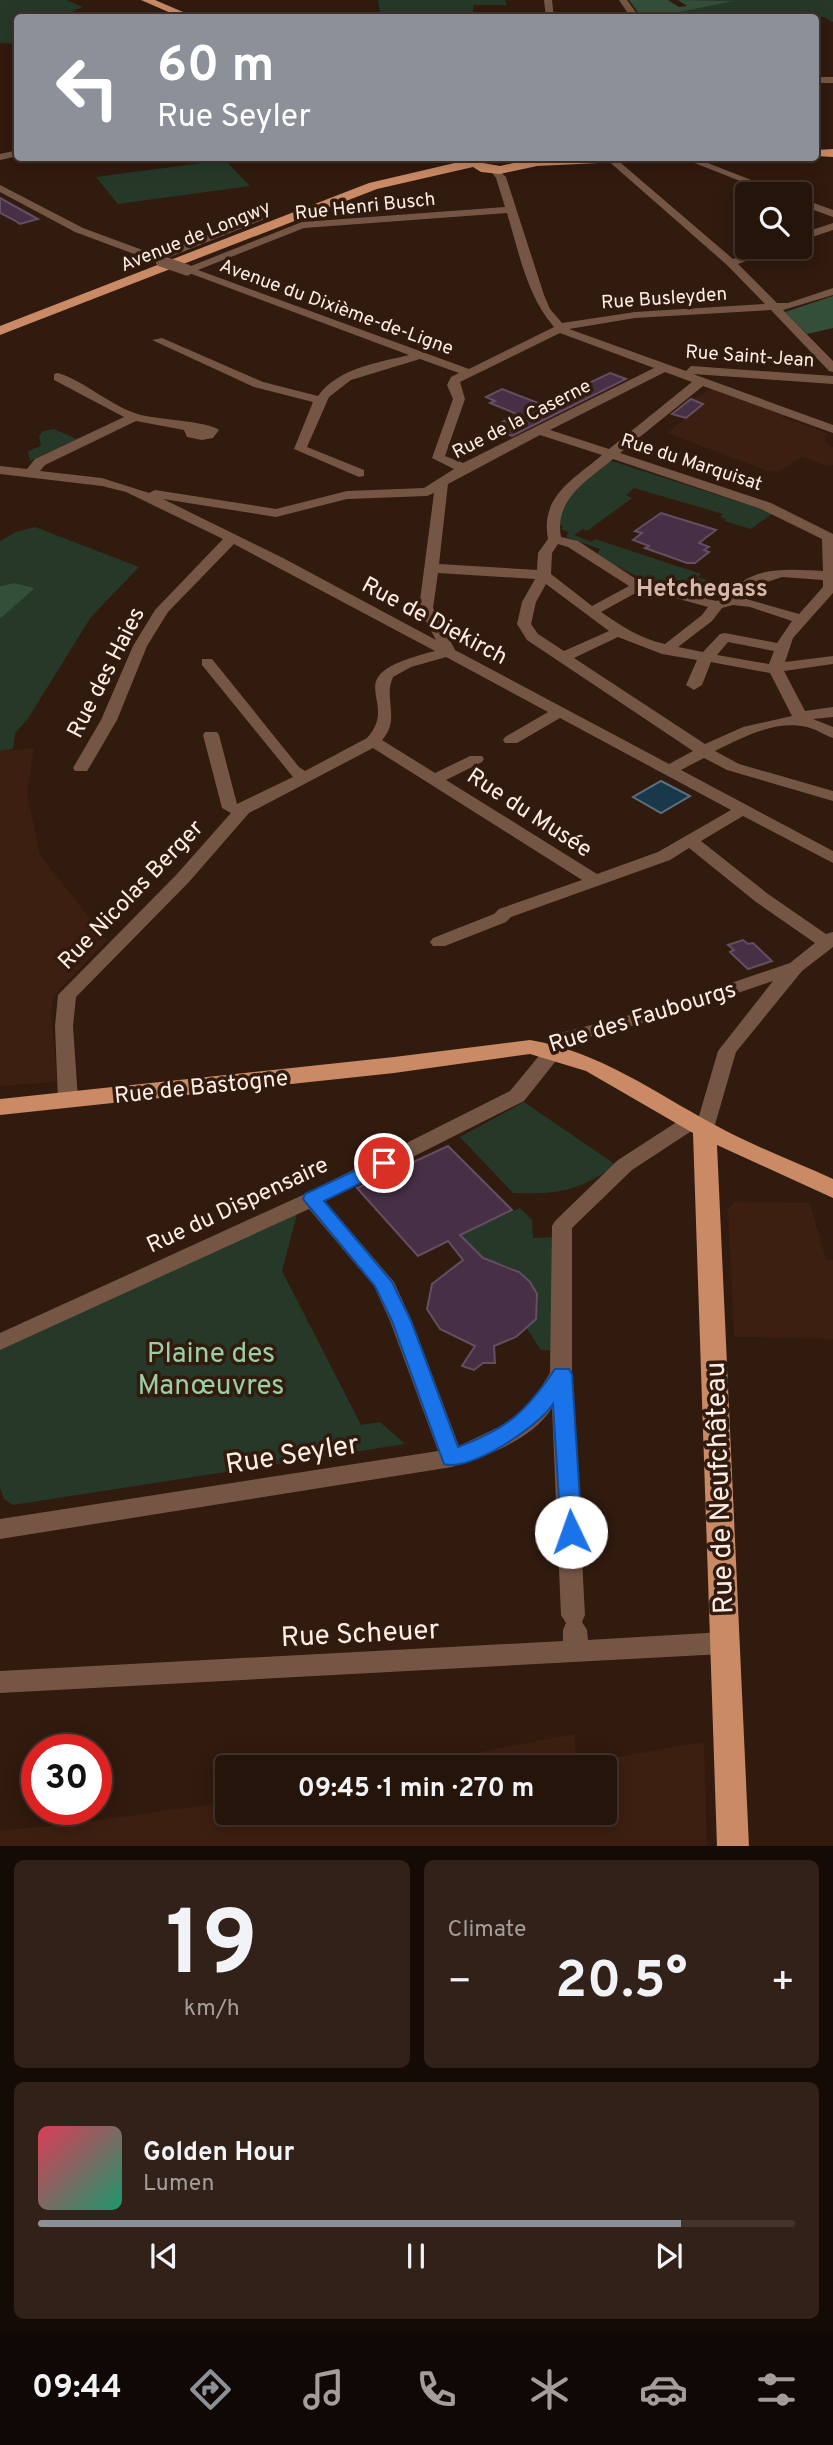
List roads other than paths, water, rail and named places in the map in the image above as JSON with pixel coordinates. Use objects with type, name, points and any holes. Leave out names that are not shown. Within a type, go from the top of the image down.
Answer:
[{"type":"main road","points":[[146,0],[181,14]]},
{"type":"main road","name":"Avenue de Longwy","points":[[0,333],[337,200],[494,164],[538,161]]},
{"type":"main road","name":"Avenue de Longwy","points":[[494,164],[556,161]]},
{"type":"main road","points":[[552,1049],[583,1062],[699,1126],[833,1189]]},
{"type":"main road","name":"Rue des Faubourgs","points":[[402,1064],[491,1050],[552,1049]]},
{"type":"main road","name":"Rue de Bastogne","points":[[0,1107],[402,1064]]},
{"type":"main road","name":"Rue de Neufchâteau","points":[[699,1126],[733,1846]]},
{"type":"street","points":[[617,161],[731,263],[833,368]]},
{"type":"street","points":[[695,161],[750,182]]},
{"type":"street","points":[[494,164],[538,295],[545,310],[562,330],[833,429]]},
{"type":"street","name":"Avenue du Dixième-de-Ligne","points":[[0,188],[79,230],[470,373]]},
{"type":"street","points":[[812,206],[833,214]]},
{"type":"street","name":"Rue Henri Busch","points":[[188,270],[302,225],[511,210]]},
{"type":"street","name":"Rue Henri Busch","points":[[158,260],[262,218]]},
{"type":"street","points":[[812,234],[833,226]]},
{"type":"street","points":[[731,263],[742,259]]},
{"type":"street","name":"Rue Busleyden","points":[[470,373],[570,324],[619,316],[789,306],[833,291]]},
{"type":"street","points":[[158,340],[229,373],[322,400]]},
{"type":"street","points":[[359,473],[316,453],[300,449],[322,400],[328,390],[339,381],[421,355]]},
{"type":"street","name":"Rue Saint-Jean","points":[[663,368],[833,380]]},
{"type":"street","name":"Rue de la Caserne","points":[[448,652],[446,641],[426,608],[442,484],[464,468],[663,368]]},
{"type":"street","points":[[464,468],[438,458],[459,399],[453,385],[470,373]]},
{"type":"street","points":[[58,377],[134,417],[191,428]]},
{"type":"street","points":[[704,381],[690,388],[561,496],[552,523],[555,539],[545,553],[544,575],[528,602],[524,624],[532,637],[561,658],[733,767],[833,796]]},
{"type":"street","points":[[32,472],[40,462],[134,417]]},
{"type":"street","name":"Rue du Marquisat","points":[[539,430],[766,506],[831,539]]},
{"type":"street","name":"Rue de Diekirch","points":[[0,470],[90,480],[131,489],[448,652],[833,858]]},
{"type":"street","points":[[131,489],[276,513],[347,495],[427,492],[442,484]]},
{"type":"street","points":[[171,508],[186,499]]},
{"type":"street","name":"Rue des Haies","points":[[81,768],[109,720],[140,646],[162,610],[230,539]]},
{"type":"street","points":[[555,539],[579,548],[623,578],[716,605],[733,601],[804,620]]},
{"type":"street","points":[[831,539],[827,548],[831,584],[804,620],[786,637],[775,668],[800,719],[833,733]]},
{"type":"street","points":[[431,568],[544,575],[566,595],[620,631],[667,651],[765,669],[833,660]]},
{"type":"street","points":[[733,601],[747,584],[780,573],[831,584]]},
{"type":"street","points":[[593,611],[642,584]]},
{"type":"street","points":[[667,651],[672,642],[710,615],[716,605]]},
{"type":"street","points":[[561,658],[620,631]]},
{"type":"street","points":[[694,685],[705,659],[725,637],[780,648]]},
{"type":"street","points":[[373,741],[384,732],[387,720],[382,684],[386,674],[396,667],[448,652]]},
{"type":"street","points":[[206,662],[293,770],[304,777]]},
{"type":"street","points":[[511,740],[559,712]]},
{"type":"street","points":[[667,771],[759,727],[780,720],[833,712]]},
{"type":"street","name":"Rue Nicolas Berger","points":[[211,736],[225,797],[230,808],[243,810]]},
{"type":"street","name":"Rue Nicolas Berger","points":[[68,1100],[64,1026],[67,995],[183,878],[243,810],[373,741]]},
{"type":"street","name":"Rue du Musée","points":[[373,741],[594,880],[664,856],[742,810]]},
{"type":"street","points":[[436,779],[476,759]]},
{"type":"street","points":[[690,841],[762,898],[830,940]]},
{"type":"street","points":[[439,942],[500,918],[505,913],[594,880]]},
{"type":"street","name":"Rue des Faubourgs","points":[[699,1126],[727,1051],[796,967],[830,940]]},
{"type":"street","name":"Rue des Faubourgs","points":[[552,1049],[561,1040],[575,1034],[670,1010],[796,967]]},
{"type":"street","name":"Rue du Dispensaire","points":[[0,1342],[312,1199],[517,1096],[552,1049]]},
{"type":"street","points":[[575,1632],[562,1374],[562,1226],[625,1165],[664,1140],[699,1126]]},
{"type":"street","points":[[312,1199],[383,1282],[401,1321],[452,1458]]},
{"type":"street","name":"Rue Seyler","points":[[0,1529],[452,1458],[488,1444],[515,1429],[539,1409],[562,1374]]},
{"type":"street","name":"Rue Scheuer","points":[[0,1682],[575,1632],[723,1643]]},
{"type":"water","points":[[661,781],[690,796],[661,813],[633,797]]},
{"type":"district","name":"Hetchegass","points":[[702,588]]},
{"type":"park label","name":"Plaine des Manœuvres","points":[[211,1368]]}]
